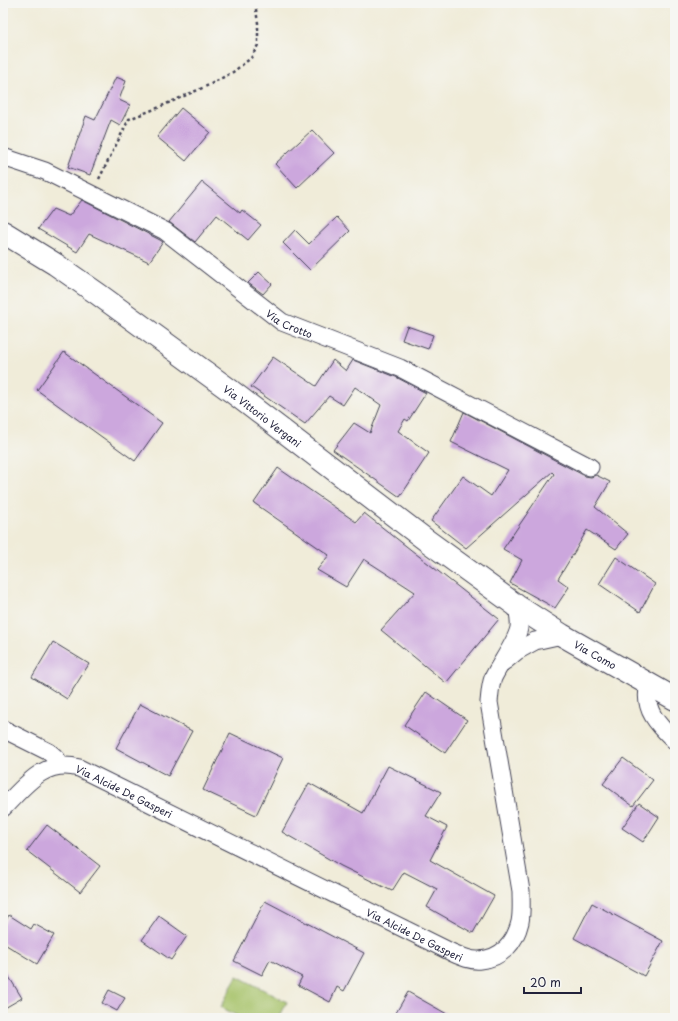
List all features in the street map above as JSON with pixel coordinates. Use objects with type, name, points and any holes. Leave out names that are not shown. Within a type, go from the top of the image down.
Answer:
[{"type":"street","name":"Via Crotto","points":[[3,157],[45,171],[165,231],[282,322],[400,368],[590,467]]},
{"type":"street","name":"Via Vittorio Vergani","points":[[3,232],[55,264],[98,294],[231,391],[426,540],[517,606]]},
{"type":"street","name":"Via Como","points":[[517,606],[562,635],[675,699]]},
{"type":"street","name":"Via Alcide De Gasperi","points":[[60,765],[70,765],[79,768],[453,953],[466,958],[480,960],[493,957],[504,952],[513,940],[520,923],[522,908],[489,702],[493,678],[516,637],[519,628],[517,606]]},
{"type":"street","name":"Via Alcide De Gasperi","points":[[501,663],[517,651],[535,641],[562,635]]},
{"type":"street","points":[[649,684],[647,703],[652,715],[663,730],[675,741]]},
{"type":"street","points":[[3,729],[49,752],[56,758],[60,765],[47,769],[36,775],[3,808]]},
{"type":"path","points":[[91,194],[129,119],[155,110],[209,85],[233,72],[251,58],[258,45],[258,23],[255,3]]},
{"type":"green space","points":[[237,976],[287,1002],[279,1018],[241,1018],[221,1007]]},
{"type":"building","points":[[116,77],[126,81],[119,100],[130,105],[120,125],[111,120],[90,175],[68,167],[86,116],[95,120]]},
{"type":"building","points":[[181,108],[210,132],[186,161],[157,137]]},
{"type":"building","points":[[312,130],[334,153],[297,188],[275,164]]},
{"type":"building","points":[[202,182],[240,213],[242,210],[261,225],[248,240],[217,215],[195,242],[169,222]]},
{"type":"building","points":[[82,200],[163,242],[149,262],[89,234],[77,252],[38,229],[53,209],[69,216]]},
{"type":"building","points":[[337,217],[350,231],[310,270],[283,243],[295,230],[309,244]]},
{"type":"building","points":[[259,272],[272,284],[263,294],[248,283]]},
{"type":"building","points":[[407,326],[433,335],[428,349],[402,340]]},
{"type":"building","points":[[64,352],[162,423],[135,461],[37,390]]},
{"type":"building","points":[[273,357],[316,386],[333,360],[346,371],[353,360],[396,377],[426,393],[408,421],[405,419],[398,431],[429,453],[400,497],[333,450],[354,423],[370,433],[381,405],[355,387],[343,405],[329,396],[305,424],[251,387]]},
{"type":"building","points":[[464,412],[585,476],[591,477],[596,475],[610,482],[595,507],[628,534],[616,549],[587,530],[558,579],[569,587],[555,608],[510,583],[522,560],[503,549],[554,474],[552,472],[466,548],[431,521],[463,476],[491,496],[508,470],[451,442]]},
{"type":"building","points":[[278,468],[356,522],[364,513],[499,619],[446,683],[381,630],[415,592],[364,559],[346,587],[317,570],[329,555],[254,503]]},
{"type":"building","points":[[616,557],[655,584],[640,612],[599,584]]},
{"type":"building","points":[[53,642],[89,664],[67,699],[32,677]]},
{"type":"building","points":[[426,692],[467,720],[445,753],[404,725]]},
{"type":"building","points":[[140,704],[192,731],[168,776],[116,748]]},
{"type":"building","points":[[230,733],[283,758],[256,815],[203,790]]},
{"type":"building","points":[[623,758],[653,780],[633,806],[603,784]]},
{"type":"building","points":[[388,766],[441,792],[426,816],[447,827],[430,860],[494,896],[473,933],[427,907],[437,889],[404,872],[392,891],[341,866],[282,832],[309,783],[363,813]]},
{"type":"building","points":[[639,803],[659,817],[643,842],[622,828]]},
{"type":"building","points":[[47,825],[100,866],[80,892],[27,851]]},
{"type":"building","points":[[265,901],[364,953],[344,991],[337,987],[330,1002],[298,985],[302,977],[270,960],[262,975],[234,961]]},
{"type":"building","points":[[592,903],[663,941],[644,976],[574,938]]},
{"type":"building","points":[[9,915],[31,929],[34,924],[54,935],[37,964],[3,943],[3,925]]},
{"type":"building","points":[[159,916],[187,936],[171,960],[142,940]]},
{"type":"building","points":[[3,967],[22,998],[3,1009]]},
{"type":"building","points":[[109,990],[125,998],[117,1011],[102,1003]]},
{"type":"building","points":[[408,992],[454,1018],[393,1018]]}]
